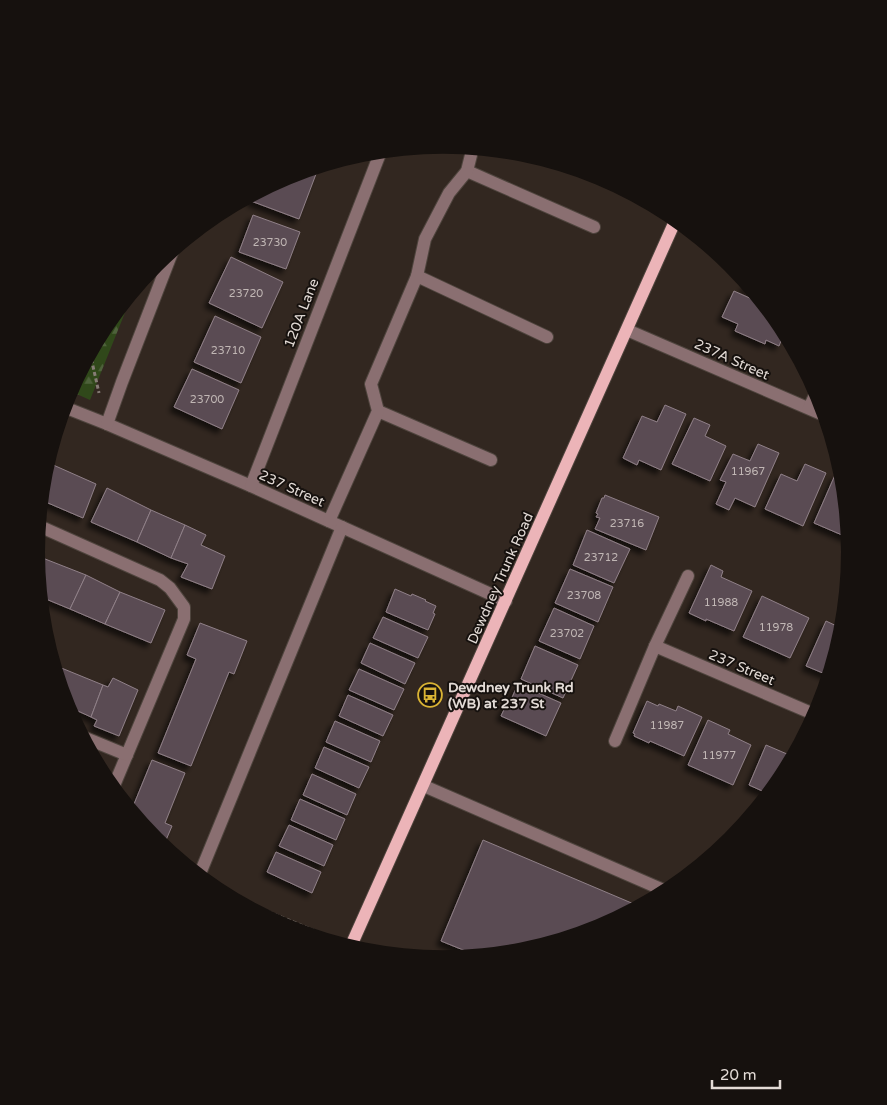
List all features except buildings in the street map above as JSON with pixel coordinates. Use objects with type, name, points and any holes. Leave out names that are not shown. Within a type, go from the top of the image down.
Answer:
[{"type":"main road","name":"Dewdney Trunk Road","points":[[354,940],[673,226]]},
{"type":"street","points":[[330,521],[378,411],[371,384],[417,276],[425,239],[449,193],[467,172],[471,155]]},
{"type":"street","name":"120A Lane","points":[[250,486],[378,160]]},
{"type":"street","points":[[467,172],[594,227]]},
{"type":"street","points":[[107,424],[168,265]]},
{"type":"street","points":[[417,276],[546,337]]},
{"type":"street","name":"237A Street","points":[[627,330],[816,412]]},
{"type":"street","points":[[808,408],[812,400]]},
{"type":"street","name":"237 Street","points":[[71,410],[330,521],[456,580],[506,601]]},
{"type":"street","points":[[378,411],[491,460]]},
{"type":"street","points":[[202,869],[342,527]]},
{"type":"street","points":[[46,529],[160,580],[170,588],[184,606],[184,619],[116,780]]},
{"type":"street","points":[[615,741],[655,646],[688,576]]},
{"type":"street","name":"237 Street","points":[[655,646],[809,712]]},
{"type":"street","points":[[92,741],[127,755]]},
{"type":"street","points":[[424,786],[659,888]]},
{"type":"path","points":[[92,364],[100,396]]},
{"type":"green space","points":[[125,313],[90,400],[78,394],[98,353]]},
{"type":"place","name":"Dewdney Trunk Rd (WB) at 237 St","points":[[430,695]]}]
